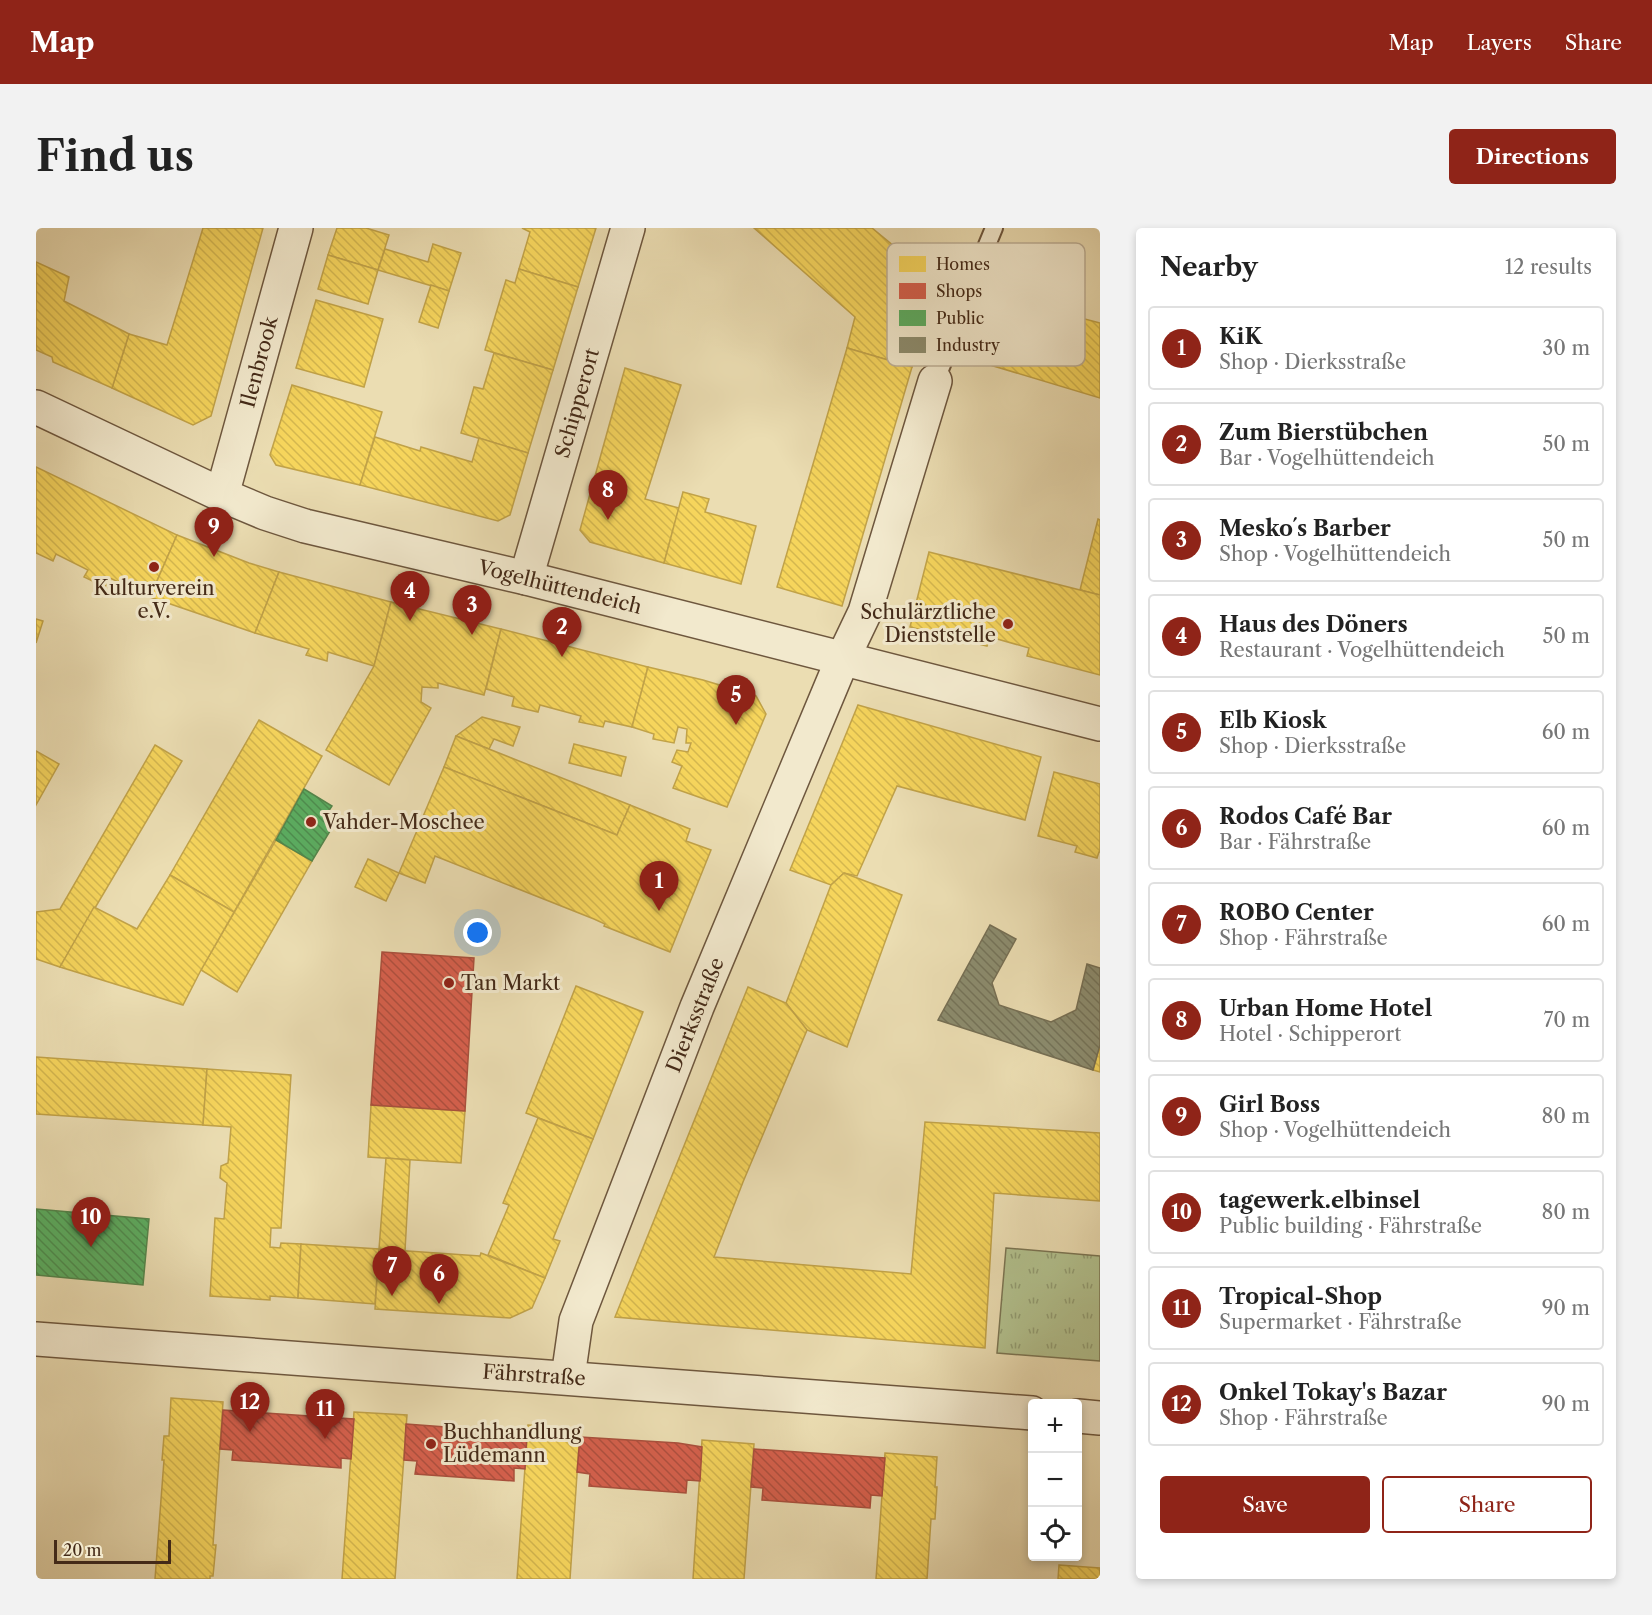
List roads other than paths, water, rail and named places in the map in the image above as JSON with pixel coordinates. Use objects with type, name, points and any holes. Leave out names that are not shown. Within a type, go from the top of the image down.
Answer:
[{"type":"street","name":"Ilenbrook","points":[[222,495],[296,228]]},
{"type":"street","name":"Schipperort","points":[[526,578],[628,228]]},
{"type":"street","name":"Dierksstraße","points":[[568,1377],[579,1311],[697,1007],[843,658],[865,612],[941,367]]},
{"type":"street","name":"Vogelhüttendeich","points":[[36,407],[222,495],[265,513],[305,526],[526,578],[1100,724]]},
{"type":"street","name":"Fährstraße","points":[[36,1339],[1028,1413]]},
{"type":"street","points":[[1082,1416],[1100,1418]]},
{"type":"lane","points":[[988,243],[994,228]]},
{"type":"place","name":"Urban Home Hotel","points":[[608,520]]},
{"type":"place","name":"Girl Boss","points":[[214,557]]},
{"type":"place","name":"Kulturverein e.V.","points":[[154,567]]},
{"type":"place","name":"Haus des Döners","points":[[410,621]]},
{"type":"place","name":"Schulärztliche Dienststelle","points":[[1008,624]]},
{"type":"place","name":"Mesko´s Barber","points":[[472,635]]},
{"type":"place","name":"Zum Bierstübchen","points":[[562,657]]},
{"type":"place","name":"Elb Kiosk","points":[[736,725]]},
{"type":"place","name":"Vahder-Moschee","points":[[311,822]]},
{"type":"place","name":"KiK","points":[[659,911]]},
{"type":"place","name":"Tan Markt","points":[[449,983]]},
{"type":"place","name":"tagewerk.elbinsel","points":[[91,1247]]},
{"type":"place","name":"ROBO Center","points":[[392,1296]]},
{"type":"place","name":"Rodos Café Bar","points":[[439,1304]]},
{"type":"place","name":"Onkel Tokay's Bazar","points":[[250,1432]]},
{"type":"place","name":"Tropical-Shop","points":[[325,1439]]},
{"type":"place","name":"Buchhandlung Lüdemann","points":[[431,1444]]}]
